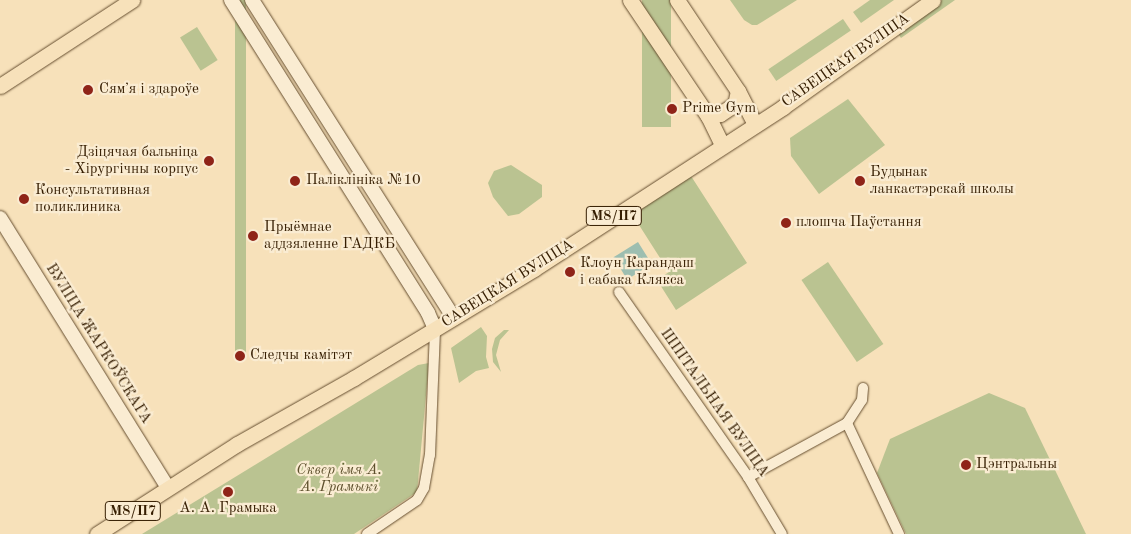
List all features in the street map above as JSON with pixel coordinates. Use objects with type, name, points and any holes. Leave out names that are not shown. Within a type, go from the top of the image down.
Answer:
[{"type":"main road","points":[[0,86],[132,0]]},
{"type":"main road","points":[[630,0],[708,116],[722,145]]},
{"type":"main road","points":[[677,0],[738,91],[755,125]]},
{"type":"main road","name":"САВЕЦКАЯ ВУЛІЦА","points":[[97,534],[168,488],[534,269],[755,125],[932,0]]},
{"type":"main road","points":[[708,116],[720,114],[735,104],[738,91]]},
{"type":"street","points":[[231,0],[424,305],[435,329],[430,455],[424,488],[417,500],[367,534]]},
{"type":"street","points":[[252,0],[454,318],[441,334],[434,353]]},
{"type":"street","points":[[301,112],[317,101]]},
{"type":"street","name":"ВУЛІЦА ЖАРКОЎСКАГА","points":[[0,218],[168,488]]},
{"type":"street","name":"ШПІТАЛЬНАЯ ВУЛІЦА","points":[[619,292],[748,477],[782,534]]},
{"type":"street","points":[[424,305],[440,295]]},
{"type":"street","points":[[748,477],[847,423],[862,400],[863,388]]},
{"type":"street","points":[[847,423],[899,534]]},
{"type":"green space","points":[[235,0],[246,0],[246,355],[235,355]]},
{"type":"green space","points":[[642,0],[671,0],[671,127],[642,127]]},
{"type":"green space","points":[[730,0],[797,0],[757,25],[752,25],[744,20]]},
{"type":"green space","points":[[870,0],[894,0],[861,23],[853,12]]},
{"type":"green space","points":[[942,0],[955,0],[901,38],[897,32]]},
{"type":"green space","points":[[843,19],[851,31],[776,81],[768,69]]},
{"type":"green space","points":[[197,27],[218,60],[201,71],[180,38]]},
{"type":"green space","points":[[848,99],[885,145],[819,194],[791,156],[790,138]]},
{"type":"green space","points":[[511,165],[542,185],[542,197],[519,214],[508,216],[493,197],[488,183],[494,171]]},
{"type":"green space","points":[[691,176],[747,263],[676,310],[657,280],[669,272],[632,214]]},
{"type":"green space","points":[[828,262],[883,344],[857,362],[801,280]]},
{"type":"green space","points":[[481,327],[487,336],[486,357],[489,368],[476,371],[459,383],[451,348]]},
{"type":"green space","points":[[504,330],[509,330],[500,340],[496,355],[501,372],[493,362],[492,349],[495,338]]},
{"type":"green space","name":"Сквер імя А. А. Грамыкі","points":[[429,363],[417,492],[354,534],[142,534],[418,365]]},
{"type":"green space","name":"Цэнтральны","points":[[989,393],[1025,408],[1086,534],[906,534],[877,473],[890,439]]},
{"type":"shaded area","points":[[638,242],[652,264],[627,279],[613,257]]},
{"type":"place","name":"Сямʼя і здароўе","points":[[88,90]]},
{"type":"place","name":"Prime Gym","points":[[672,109]]},
{"type":"place","name":"Дзіцячая бальніца - Хірургічны корпус","points":[[209,161]]},
{"type":"place","name":"Паліклініка №10","points":[[295,181]]},
{"type":"place","name":"Будынак ланкастэрскай школы","points":[[860,181]]},
{"type":"place","name":"Консультативная поликлиника","points":[[24,199]]},
{"type":"place","name":"плошча Паўстання","points":[[786,223]]},
{"type":"place","name":"Прыёмнае аддзяленне ГАДКБ","points":[[253,236]]},
{"type":"place","name":"Клоун Карандаш і сабака Клякса","points":[[570,272]]},
{"type":"place","name":"Следчы камітэт","points":[[240,356]]},
{"type":"place","name":"Цэнтральны","points":[[966,465]]},
{"type":"place","name":"А. А. Грамыка","points":[[228,492]]}]
